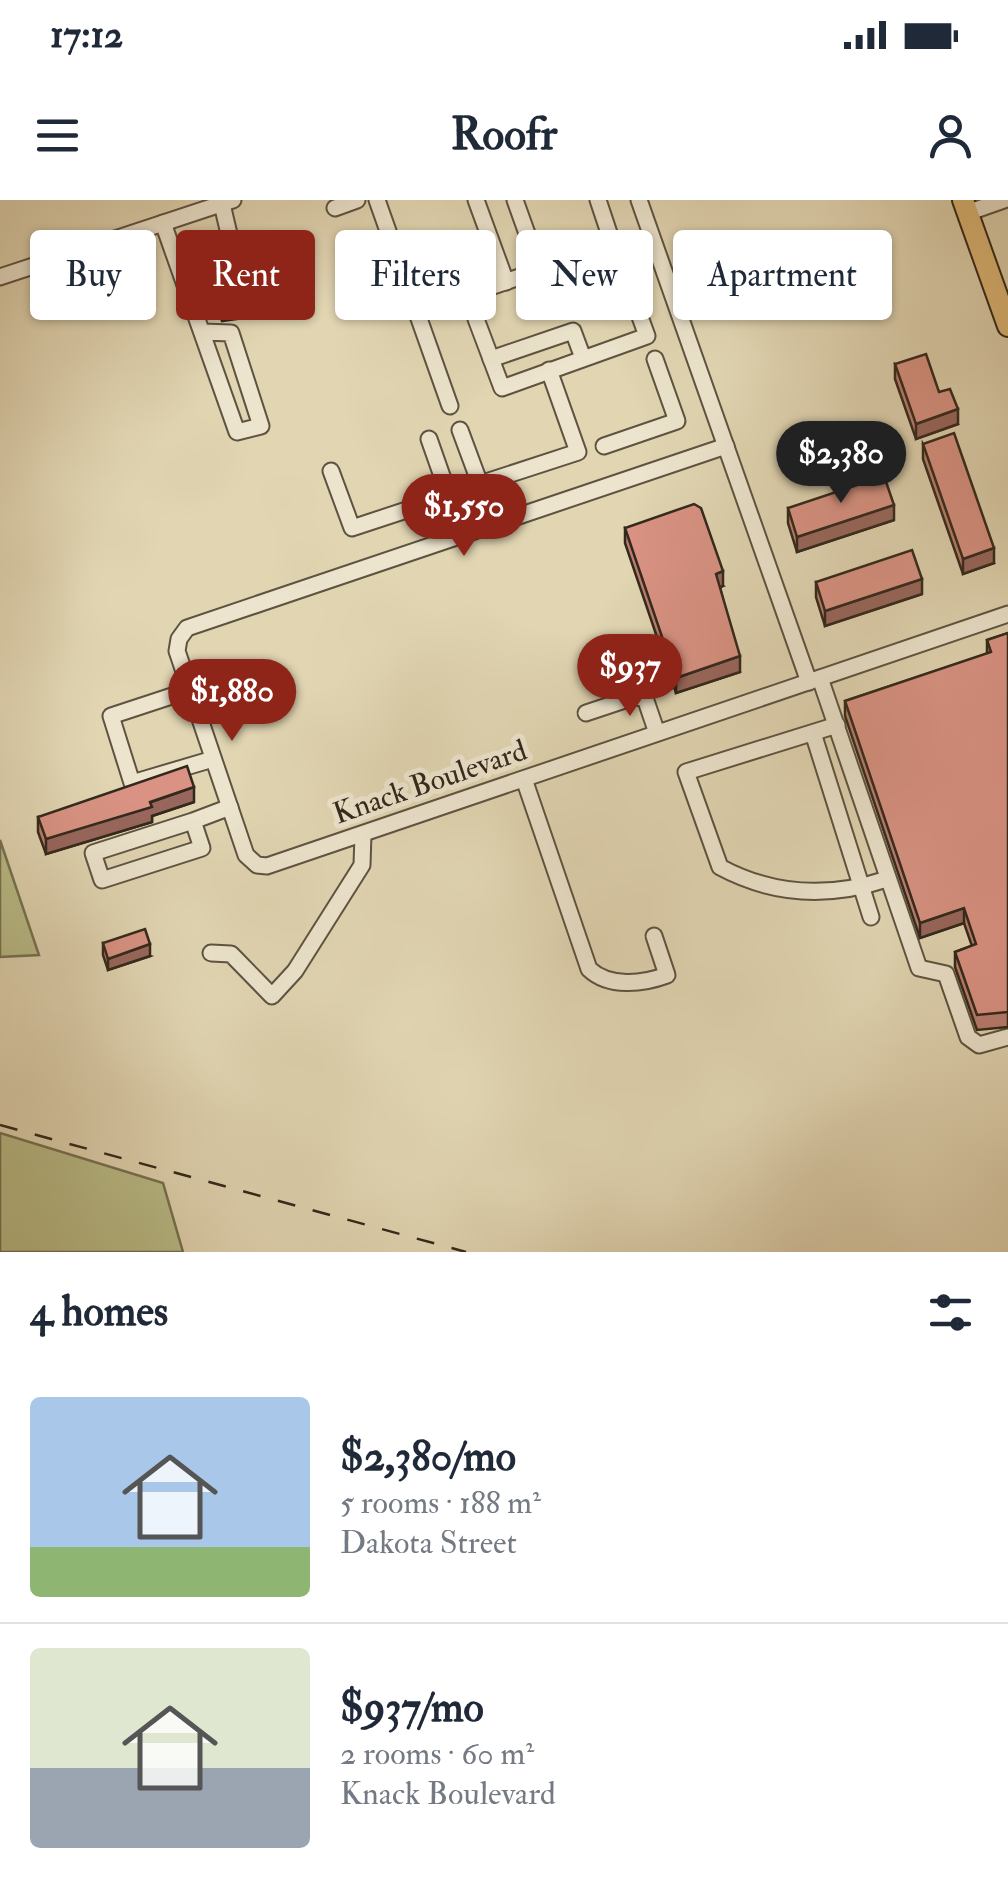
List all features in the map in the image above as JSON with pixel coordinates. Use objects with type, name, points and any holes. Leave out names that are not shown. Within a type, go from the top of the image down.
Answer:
[{"type":"main road","points":[[965,207],[1007,318]]},
{"type":"street","points":[[335,208],[357,200]]},
{"type":"street","points":[[377,200],[450,406]]},
{"type":"street","points":[[476,200],[506,282]]},
{"type":"street","points":[[515,200],[526,230]]},
{"type":"street","points":[[598,200],[608,230]]},
{"type":"street","points":[[639,200],[814,680],[837,724],[919,968],[946,974],[968,1038],[978,1045],[1008,1036]]},
{"type":"street","points":[[965,207],[1004,200]]},
{"type":"street","points":[[0,277],[164,223],[184,208],[227,202],[232,230]]},
{"type":"street","points":[[164,223],[202,332],[237,432],[261,426],[231,333],[202,332]]},
{"type":"street","points":[[496,285],[516,278]]},
{"type":"street","points":[[476,320],[502,388],[647,336],[641,320]]},
{"type":"street","points":[[491,359],[573,331],[583,358]]},
{"type":"street","points":[[604,446],[677,421],[655,360]]},
{"type":"street","points":[[460,430],[480,484],[578,452],[549,370]]},
{"type":"street","points":[[331,471],[352,528],[395,515],[449,496],[428,439]]},
{"type":"street","points":[[193,820],[202,848],[102,880],[93,853],[230,807],[177,651],[178,639],[187,628],[726,446]]},
{"type":"street","name":"Knack Boulevard","points":[[230,807],[246,855],[257,866],[267,866],[1008,614]]},
{"type":"street","points":[[190,690],[111,716],[132,783],[214,759]]},
{"type":"street","points":[[586,713],[634,697],[645,698],[658,733]]},
{"type":"street","points":[[837,724],[686,772],[720,867],[774,891],[861,888],[887,879]]},
{"type":"street","points":[[813,732],[870,917]]},
{"type":"street","points":[[524,779],[589,969],[599,979],[644,983],[667,975],[654,936]]},
{"type":"street","points":[[211,954],[231,954],[272,996],[294,971],[362,865],[363,834]]},
{"type":"green space","points":[[0,840],[39,955],[0,957]]},
{"type":"green space","points":[[0,1133],[163,1183],[183,1252],[0,1252]]},
{"type":"building","points":[[926,354],[939,392],[950,389],[958,409],[916,424],[895,364]]},
{"type":"building","points":[[954,433],[994,548],[963,559],[923,444]]},
{"type":"building","points":[[884,476],[894,505],[797,537],[788,508]]},
{"type":"building","points":[[694,504],[701,508],[723,571],[716,574],[740,656],[676,678],[625,528]]},
{"type":"building","points":[[912,550],[922,579],[825,611],[816,582]]},
{"type":"building","points":[[1008,633],[1008,1012],[977,1015],[955,952],[976,944],[964,908],[920,923],[845,701],[991,652],[987,640]]},
{"type":"building","points":[[187,766],[194,787],[150,802],[152,807],[46,839],[38,817]]},
{"type":"building","points":[[145,929],[150,944],[108,959],[103,943]]},
{"type":"railway","points":[[0,1125],[466,1252]]}]
